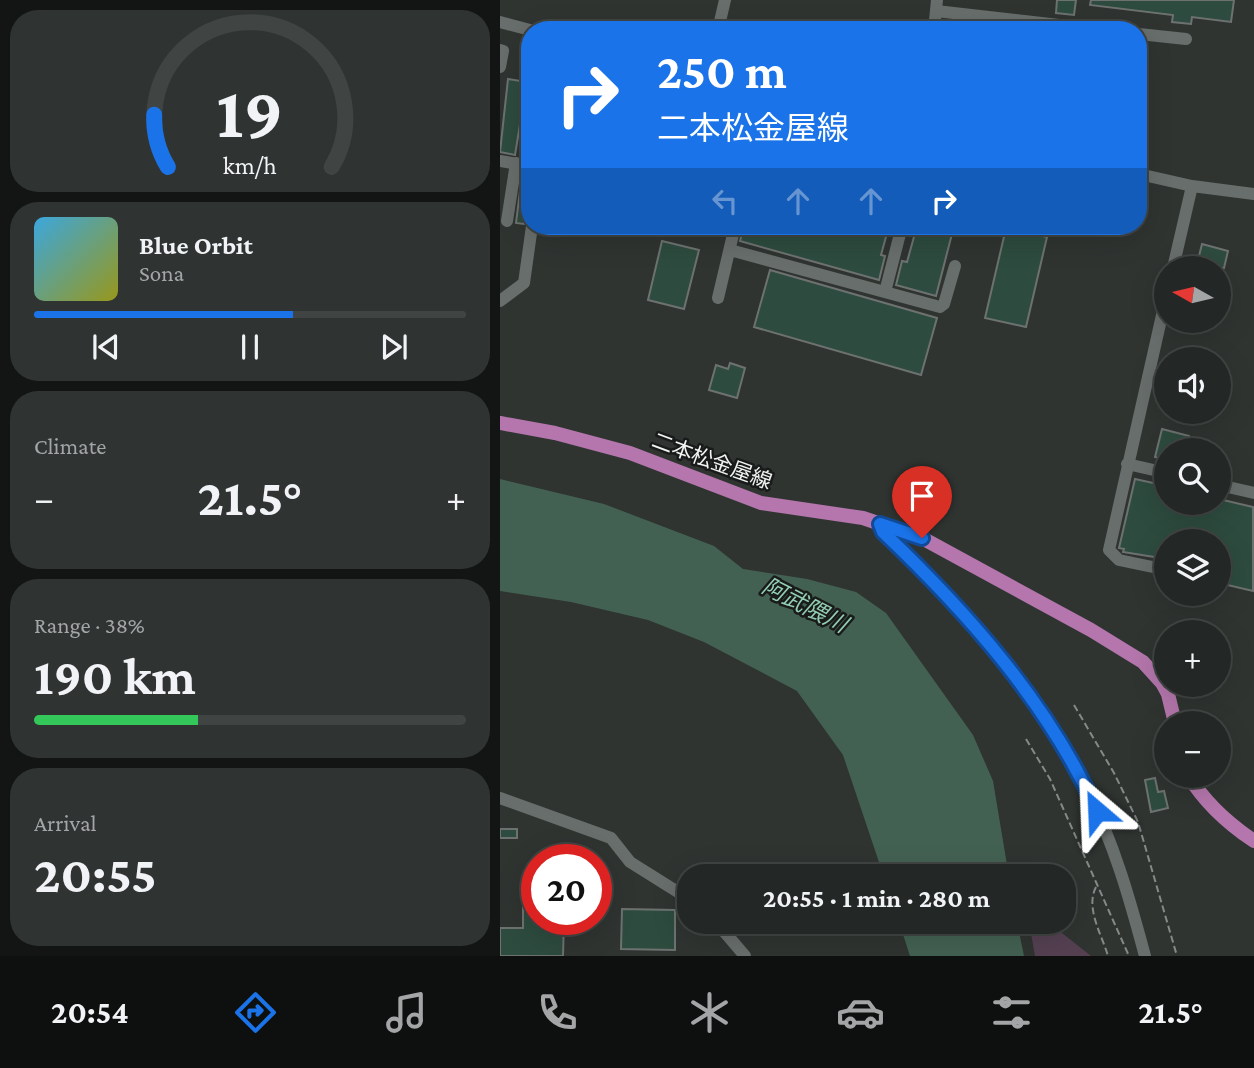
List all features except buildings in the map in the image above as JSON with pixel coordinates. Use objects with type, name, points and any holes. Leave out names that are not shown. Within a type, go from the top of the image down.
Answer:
[{"type":"main road","name":"二本松金屋線","points":[[500,423],[555,433],[630,453],[761,503],[863,518],[922,538],[1091,630],[1143,662],[1162,683],[1173,711]]},
{"type":"main road","points":[[1197,788],[1207,803],[1228,824],[1254,841]]},
{"type":"street","points":[[720,21],[725,0]]},
{"type":"street","points":[[937,6],[1041,21]]},
{"type":"street","points":[[500,22],[521,28]]},
{"type":"street","points":[[1147,35],[1185,39]]},
{"type":"street","points":[[500,50],[503,51],[500,67]]},
{"type":"street","points":[[500,161],[521,164]]},
{"type":"street","points":[[507,222],[516,163]]},
{"type":"street","points":[[1147,176],[1192,186],[1254,194]]},
{"type":"street","points":[[1176,256],[1192,186]]},
{"type":"street","points":[[500,301],[524,284],[531,235]]},
{"type":"street","points":[[718,298],[733,235]]},
{"type":"street","points":[[885,292],[900,235]]},
{"type":"street","points":[[730,250],[940,307],[944,304],[955,266]]},
{"type":"street","points":[[1154,567],[1119,560],[1108,550],[1158,333]]},
{"type":"street","points":[[1127,464],[1154,470]]},
{"type":"street","points":[[1231,488],[1254,493]]},
{"type":"street","points":[[880,524],[883,532],[971,621],[1042,713],[1088,791],[1106,831],[1145,956]]},
{"type":"street","points":[[500,798],[611,838],[630,862],[677,891]]},
{"type":"street","points":[[726,934],[745,956]]},
{"type":"path","points":[[1074,705],[1138,822],[1177,956]]},
{"type":"path","points":[[1026,739],[1050,779],[1129,956]]},
{"type":"path","points":[[1096,886],[1092,909],[1108,956]]},
{"type":"shaded area","points":[[1031,934],[1063,934],[1091,956],[1035,956]]},
{"type":"water","name":"阿武隈川","points":[[500,479],[604,504],[714,546],[743,569],[807,579],[856,592],[886,613],[973,735],[993,781],[1007,864],[880,864],[843,755],[797,691],[704,642],[648,620],[571,602],[500,591]]},
{"type":"water","points":[[903,934],[1019,934],[1024,956],[910,956]]},
{"type":"route","points":[[922,538],[880,524],[883,532],[971,621],[1014,674],[1067,754],[1097,811]]}]
